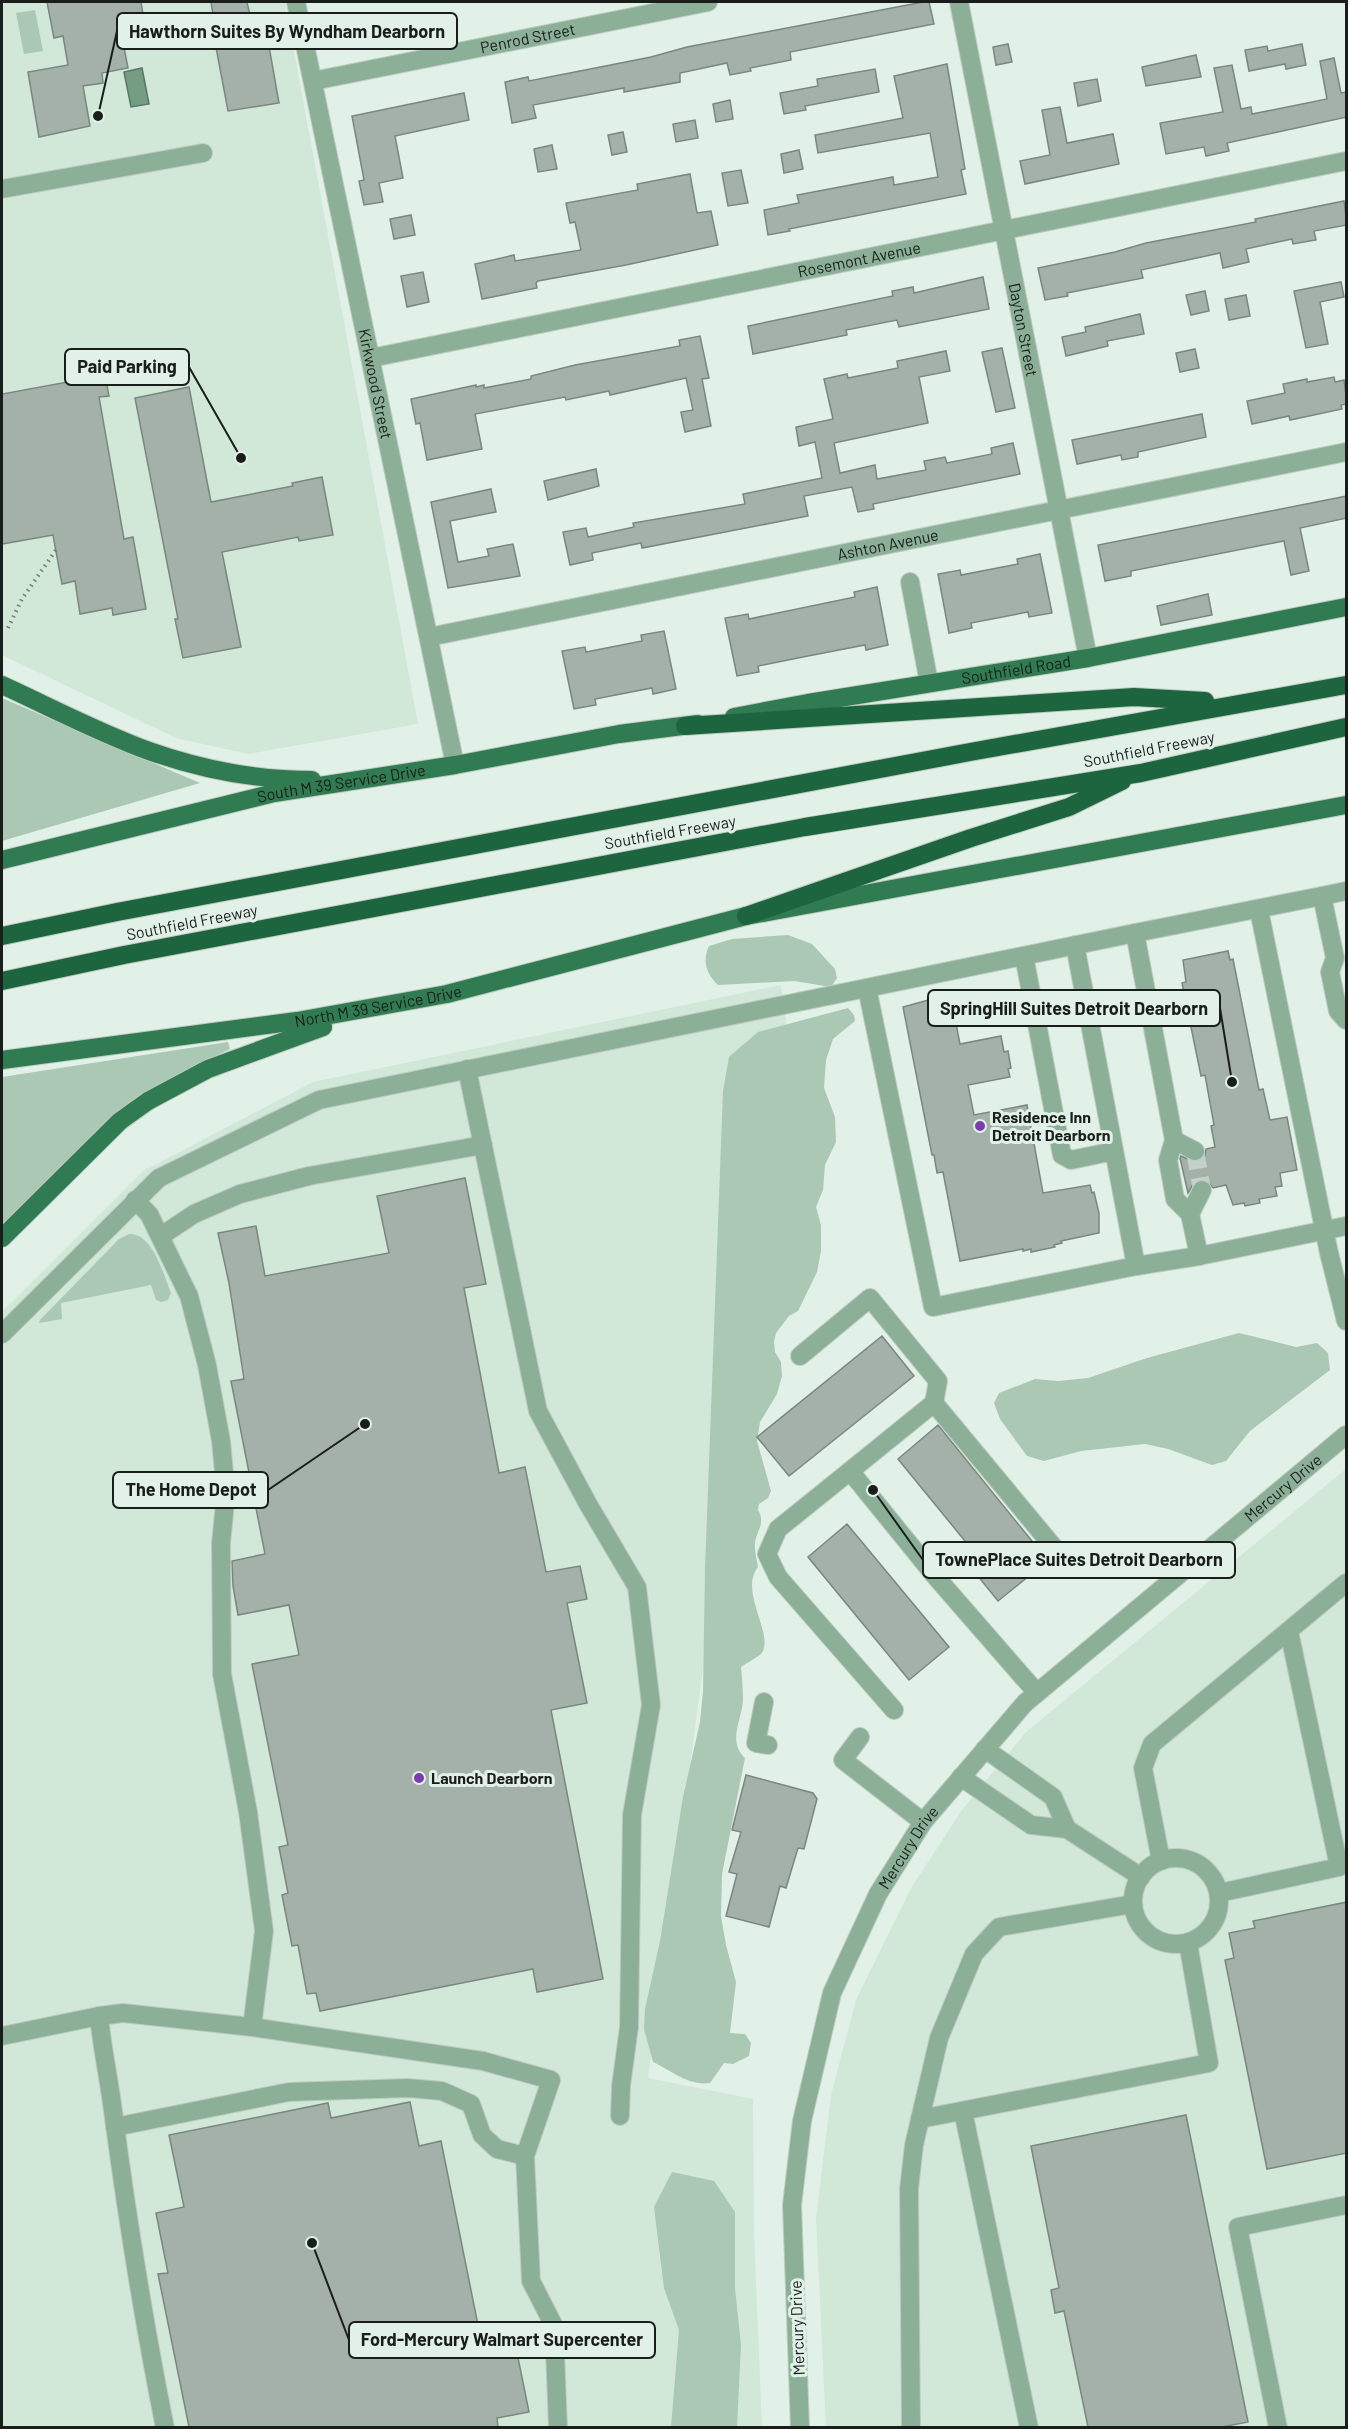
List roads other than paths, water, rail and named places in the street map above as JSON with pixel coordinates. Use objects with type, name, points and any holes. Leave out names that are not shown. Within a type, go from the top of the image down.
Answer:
[{"type":"highway","name":"Southfield Freeway","points":[[2,936],[129,910],[1234,703],[1347,685]]},
{"type":"highway","points":[[686,726],[1134,697],[1234,703]]},
{"type":"highway","name":"Southfield Freeway","points":[[2,981],[147,951],[734,840],[1140,772],[1347,727]]},
{"type":"highway","points":[[746,916],[970,838],[1069,807],[1140,772]]},
{"type":"main road","name":"Southfield Road","points":[[686,726],[808,703],[1088,658],[1347,607]]},
{"type":"main road","points":[[2,684],[112,736],[149,751],[186,762],[234,772],[301,780],[356,780]]},
{"type":"main road","name":"South M 39 Service Drive","points":[[2,860],[274,793],[455,765],[619,734],[686,726]]},
{"type":"main road","points":[[746,916],[1347,805]]},
{"type":"main road","name":"North M 39 Service Drive","points":[[2,1060],[297,1022],[447,994],[746,916]]},
{"type":"main road","points":[[2,1238],[120,1121],[164,1091],[208,1069],[306,1031],[447,994]]},
{"type":"street","name":"Kirkwood Street","points":[[296,2],[455,765]]},
{"type":"street","name":"Penrod Street","points":[[313,81],[708,2]]},
{"type":"street","name":"Dayton Street","points":[[959,2],[1088,658]]},
{"type":"street","points":[[2,189],[202,153]]},
{"type":"street","name":"Rosemont Avenue","points":[[371,358],[1347,161]]},
{"type":"street","name":"Ashton Avenue","points":[[429,638],[1347,452]]},
{"type":"street","points":[[910,582],[929,683]]},
{"type":"street","points":[[2,1334],[159,1178],[319,1100],[1347,891]]},
{"type":"street","points":[[1322,896],[1341,965],[1330,972],[1338,1011],[1347,1020]]},
{"type":"street","points":[[1259,910],[1325,1231],[1345,1312]]},
{"type":"street","points":[[1135,933],[1174,1140],[1168,1160],[1175,1199],[1190,1214],[1199,1256]]},
{"type":"street","points":[[1075,945],[1136,1266]]},
{"type":"street","points":[[1024,956],[1062,1155],[1071,1160],[1114,1151]]},
{"type":"street","points":[[867,988],[933,1307],[1347,1226]]},
{"type":"street","points":[[467,1070],[538,1411],[588,1504],[637,1587],[651,1705],[632,1815],[628,2027],[620,2116]]},
{"type":"street","points":[[1174,1140],[1195,1151]]},
{"type":"street","points":[[161,1236],[194,1214],[240,1194],[309,1176],[483,1145]]},
{"type":"street","points":[[1190,1214],[1202,1190]]},
{"type":"street","points":[[135,1200],[149,1214],[189,1296],[207,1365],[221,1442],[226,1494],[221,1543],[222,1674],[250,1822],[264,1931],[252,2026]]},
{"type":"street","points":[[800,1356],[870,1298],[938,1381],[934,1403],[778,1529],[767,1554],[778,1577],[894,1710]]},
{"type":"street","points":[[934,1403],[1061,1556]]},
{"type":"street","name":"Mercury Drive","points":[[800,2427],[792,2205],[802,2121],[832,1993],[878,1894],[923,1822],[1025,1703],[1347,1435]]},
{"type":"street","points":[[850,1471],[936,1577],[1037,1693]]},
{"type":"street","points":[[1161,1861],[1143,1768],[1152,1744],[1347,1583]]},
{"type":"street","points":[[1219,1893],[1339,1867],[1289,1631]]},
{"type":"street","points":[[764,1702],[756,1743],[768,1745]]},
{"type":"street","points":[[861,1737],[836,1758],[923,1822]]},
{"type":"street","points":[[985,1749],[1053,1797],[1067,1829]]},
{"type":"street","points":[[962,1777],[1031,1826],[1067,1829],[1141,1877]]},
{"type":"street","points":[[1183,1858],[1197,1862],[1208,1871],[1217,1884],[1218,1913],[1212,1926],[1202,1937],[1188,1943],[1174,1945],[1161,1942],[1149,1935],[1140,1924],[1133,1904],[1136,1884],[1154,1864],[1161,1861],[1183,1858]]},
{"type":"street","points":[[911,2427],[909,2189],[914,2145],[939,2038],[960,1986],[974,1954],[999,1927],[1133,1904]]},
{"type":"street","points":[[920,2120],[1209,2063],[1188,1943]]},
{"type":"street","points":[[2,2036],[123,2013],[252,2026],[483,2061],[551,2080],[525,2156],[531,2281],[555,2326],[558,2427]]},
{"type":"street","points":[[99,2016],[132,2248],[165,2427]]},
{"type":"street","points":[[115,2127],[289,2092],[408,2088],[442,2091],[471,2104],[482,2135],[497,2149],[525,2156]]},
{"type":"street","points":[[963,2111],[1029,2427]]},
{"type":"street","points":[[1278,2427],[1238,2228],[1347,2205]]},
{"type":"tunnel","points":[[1195,1151],[1202,1190]]},
{"type":"place","name":"Hawthorn Suites By Wyndham Dearborn","points":[[98,116]]},
{"type":"place","name":"Paid Parking","points":[[241,458]]},
{"type":"place","name":"SpringHill Suites Detroit Dearborn","points":[[1232,1082]]},
{"type":"place","name":"Residence Inn Detroit Dearborn","points":[[980,1126]]},
{"type":"place","name":"The Home Depot","points":[[365,1424]]},
{"type":"place","name":"TownePlace Suites Detroit Dearborn","points":[[873,1490]]},
{"type":"place","name":"Launch Dearborn","points":[[419,1778]]},
{"type":"place","name":"Ford-Mercury Walmart Supercenter","points":[[312,2243]]}]
